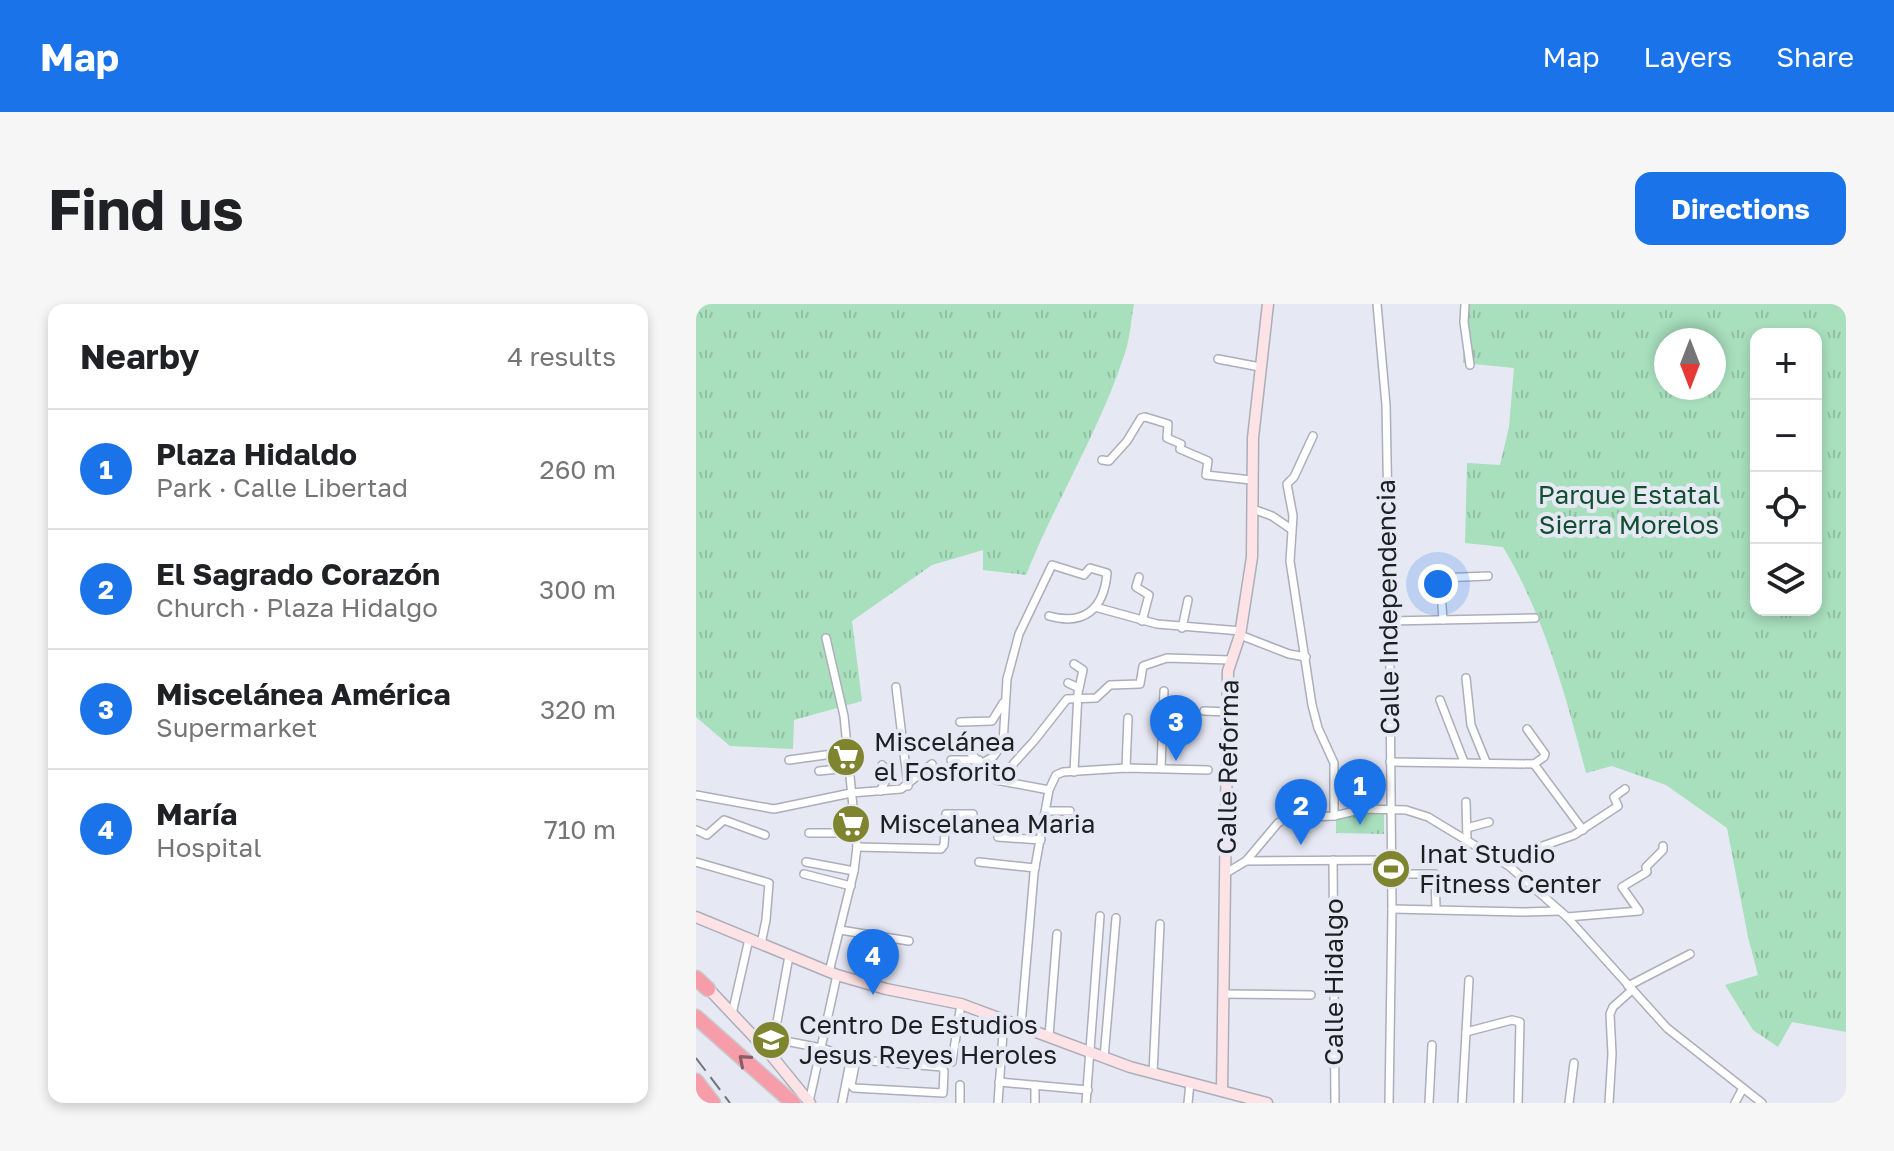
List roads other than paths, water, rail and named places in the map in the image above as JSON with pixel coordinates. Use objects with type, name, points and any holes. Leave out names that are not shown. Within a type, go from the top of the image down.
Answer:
[{"type":"highway","points":[[696,976],[708,989]]},
{"type":"highway","points":[[696,1017],[793,1103]]},
{"type":"highway","points":[[696,1081],[713,1103]]},
{"type":"main road","points":[[696,1101],[702,1103]]},
{"type":"street","name":"Calle Reforma","points":[[1222,1090],[1230,660],[1240,633],[1252,557],[1251,480],[1268,304]]},
{"type":"street","name":"Calle Independencia","points":[[1377,304],[1386,405],[1392,860],[1389,1103]]},
{"type":"street","points":[[1465,304],[1464,322],[1470,365]]},
{"type":"street","points":[[1218,359],[1260,367]]},
{"type":"street","points":[[1102,460],[1109,461],[1127,441],[1142,417],[1168,424],[1167,438],[1181,445],[1180,449],[1208,461],[1207,475],[1251,480]]},
{"type":"street","points":[[1313,436],[1295,475],[1287,484],[1293,516],[1289,528],[1290,561],[1314,716],[1334,763],[1334,816]]},
{"type":"street","points":[[1253,509],[1272,516],[1289,528]]},
{"type":"street","points":[[951,760],[981,762],[993,757],[1003,743],[1007,679],[1019,634],[1052,564],[1084,575],[1090,568],[1107,573],[1095,607],[1088,615],[1064,619],[1049,616]]},
{"type":"street","points":[[1443,620],[1440,578],[1488,576]]},
{"type":"street","points":[[1139,577],[1136,587],[1149,595],[1142,621]]},
{"type":"street","points":[[1182,628],[1188,600]]},
{"type":"street","points":[[1095,607],[1142,621],[1240,633],[1289,654],[1306,657]]},
{"type":"street","points":[[1389,621],[1535,618]]},
{"type":"street","points":[[810,1102],[857,847],[844,716],[826,638]]},
{"type":"street","points":[[1003,781],[1064,701],[1096,698],[1110,685],[1140,684],[1143,666],[1158,660],[1230,660]]},
{"type":"street","points":[[1074,664],[1083,669],[1078,698],[1074,772]]},
{"type":"street","points":[[1466,678],[1469,719],[1486,762]]},
{"type":"street","points":[[1068,683],[1079,688]]},
{"type":"street","points":[[896,687],[908,786]]},
{"type":"street","points":[[1161,768],[1164,691]]},
{"type":"street","points":[[960,722],[992,721],[1006,697]]},
{"type":"street","points":[[1440,700],[1464,762]]},
{"type":"street","points":[[1204,711],[1228,712]]},
{"type":"street","points":[[1126,768],[1128,718]]},
{"type":"street","points":[[1390,762],[1534,764],[1545,756],[1527,729]]},
{"type":"street","points":[[936,748],[966,748],[992,777],[1049,790]]},
{"type":"street","points":[[789,760],[847,752]]},
{"type":"street","points":[[696,795],[774,809],[851,793],[896,790],[908,786],[932,764]]},
{"type":"street","points":[[1534,764],[1583,830]]},
{"type":"street","points":[[880,791],[890,773],[882,765]]},
{"type":"street","points":[[819,771],[848,768]]},
{"type":"street","points":[[1021,1025],[1035,868],[1049,790],[1054,778],[1063,772],[1126,768],[1208,770]]},
{"type":"street","points":[[1498,857],[1534,849],[1583,830],[1618,805],[1614,797],[1625,789]]},
{"type":"street","points":[[1466,802],[1467,839]]},
{"type":"street","points":[[1226,873],[1246,861],[1283,819],[1334,816],[1363,809],[1391,809],[1428,817],[1498,857],[1567,917],[1678,1038],[1762,1103]]},
{"type":"street","points":[[1046,811],[1070,811]]},
{"type":"street","points":[[857,847],[941,849],[944,845],[946,814],[973,814]]},
{"type":"street","points":[[696,830],[707,835],[724,820],[765,835]]},
{"type":"street","points":[[1467,828],[1489,822]]},
{"type":"street","points":[[809,833],[856,833]]},
{"type":"street","points":[[998,837],[1041,840]]},
{"type":"street","points":[[1567,917],[1639,910],[1622,888],[1647,870],[1663,846]]},
{"type":"street","name":"Calle Hidalgo","points":[[1333,860],[1335,1103]]},
{"type":"street","points":[[1246,861],[1392,860]]},
{"type":"street","points":[[696,862],[769,883],[761,944]]},
{"type":"street","points":[[806,862],[854,871]]},
{"type":"street","points":[[979,862],[1035,868]]},
{"type":"street","points":[[804,874],[851,886]]},
{"type":"street","points":[[1392,874],[1435,874],[1436,909]]},
{"type":"street","points":[[1392,909],[1560,911]]},
{"type":"street","points":[[1086,1103],[1100,916]]},
{"type":"street","points":[[696,917],[833,973],[886,989],[961,1004],[1153,1074],[1222,1090],[1238,1099],[1267,1103]]},
{"type":"street","points":[[1104,1058],[1116,918]]},
{"type":"street","points":[[1153,1074],[1160,924]]},
{"type":"street","points":[[840,930],[909,941]]},
{"type":"street","points":[[1049,1036],[1057,934]]},
{"type":"street","points":[[732,1014],[749,939]]},
{"type":"street","points":[[1609,1103],[1612,1054],[1610,1014],[1613,1007],[1630,988],[1690,954]]},
{"type":"street","points":[[771,1055],[789,956]]},
{"type":"street","points":[[1462,1103],[1469,980]]},
{"type":"street","points":[[708,989],[771,1055],[810,1102]]},
{"type":"street","points":[[1223,994],[1311,995]]},
{"type":"street","points":[[952,1062],[961,1004]]},
{"type":"street","points":[[998,1103],[1004,1019]]},
{"type":"street","points":[[1466,1032],[1512,1020],[1520,1022],[1518,1103]]},
{"type":"street","points":[[775,1039],[853,1058],[942,1067],[943,1093],[854,1088],[851,1085],[853,1058]]},
{"type":"street","points":[[1429,1103],[1432,1045]]},
{"type":"street","points":[[842,1103],[853,1058]]},
{"type":"street","points":[[1569,1103],[1574,1063]]},
{"type":"street","points":[[999,1082],[1088,1090]]},
{"type":"street","points":[[1188,1103],[1190,1083]]},
{"type":"street","points":[[960,1085],[960,1103]]},
{"type":"street","points":[[1035,1085],[1035,1103]]},
{"type":"street","points":[[1735,1103],[1743,1088]]},
{"type":"railway","points":[[696,1058],[730,1103]]},
{"type":"place","name":"Miscelánea el Fosforito","points":[[846,757]]},
{"type":"place","name":"Miscelánea América","points":[[1176,761]]},
{"type":"place","name":"Miscelanea Maria","points":[[851,824]]},
{"type":"place","name":"Plaza Hidaldo","points":[[1360,825]]},
{"type":"place","name":"El Sagrado Corazón","points":[[1301,845]]},
{"type":"place","name":"Inat Studio Fitness Center","points":[[1391,869]]},
{"type":"place","name":"María","points":[[873,995]]},
{"type":"place","name":"Centro De Estudios Jesus Reyes Heroles","points":[[771,1040]]},
{"type":"park label","name":"Parque Estatal Sierra Morelos","points":[[1629,510]]}]
